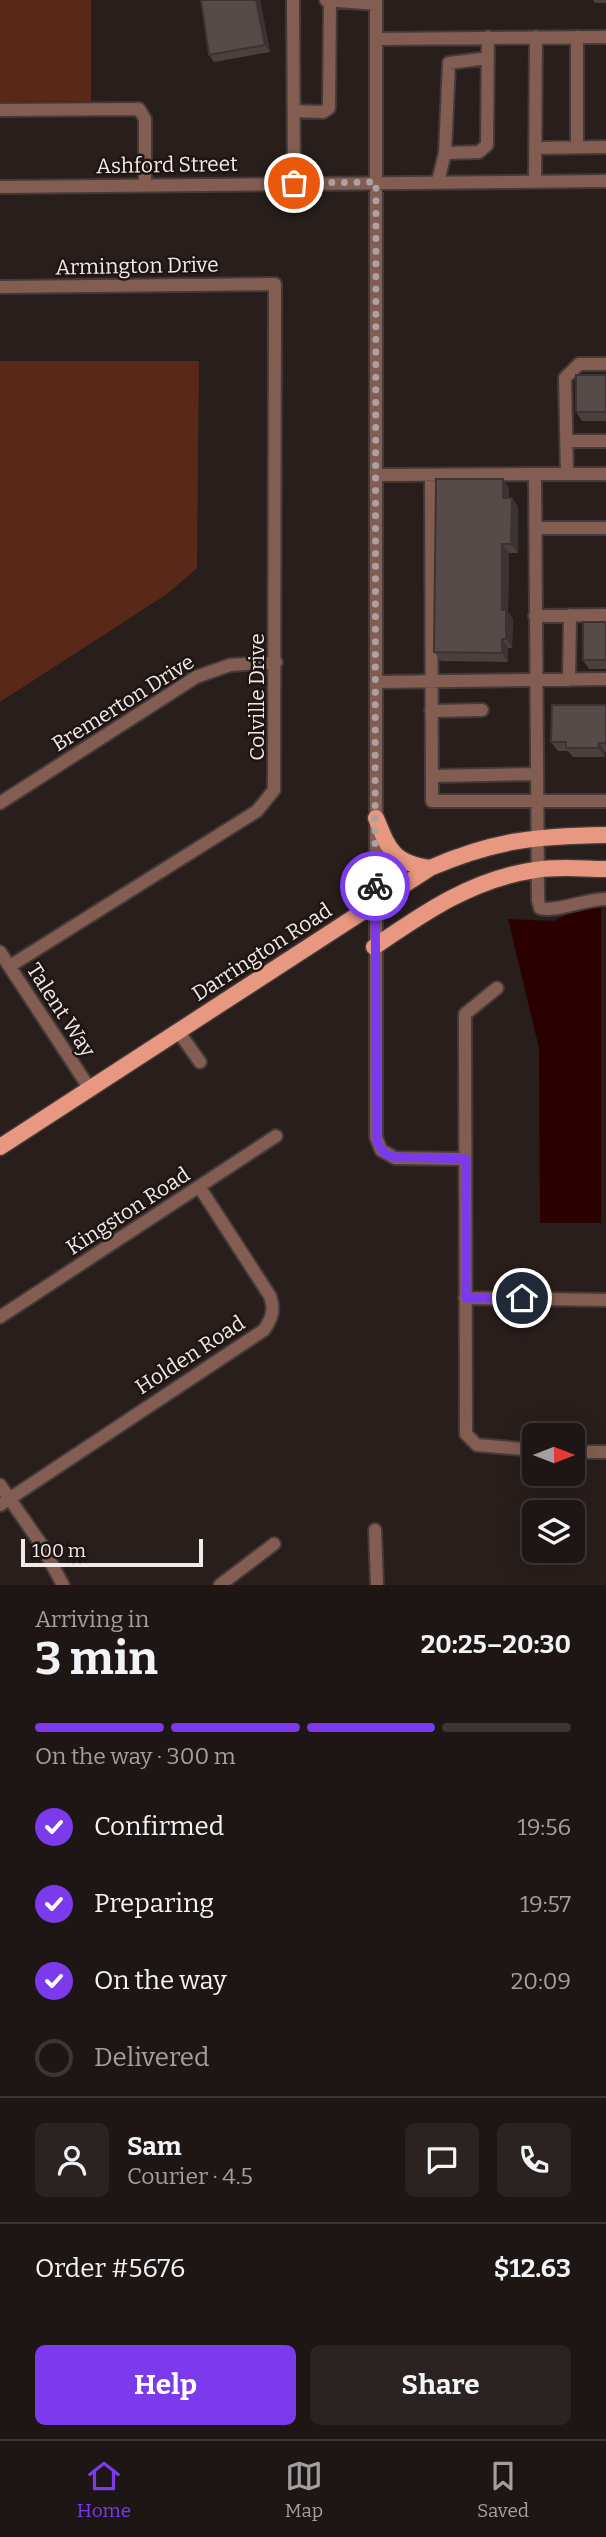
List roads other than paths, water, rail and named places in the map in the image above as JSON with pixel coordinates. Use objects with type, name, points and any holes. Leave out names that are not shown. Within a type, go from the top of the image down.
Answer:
[{"type":"main road","points":[[376,818],[394,855],[403,862],[430,867]]},
{"type":"main road","name":"Darrington Road","points":[[0,1147],[430,867],[469,851],[538,836],[606,835]]},
{"type":"main road","points":[[374,947],[456,894],[509,875],[538,869],[606,869]]},
{"type":"street","points":[[293,0],[294,183]]},
{"type":"street","points":[[294,111],[323,112],[329,108],[329,0],[376,2],[374,947],[379,1146],[385,1154],[395,1157],[466,1159]]},
{"type":"street","points":[[445,153],[479,152],[487,145],[488,37]]},
{"type":"street","points":[[535,181],[536,37]]},
{"type":"street","points":[[577,37],[577,148]]},
{"type":"street","points":[[376,39],[606,37]]},
{"type":"street","points":[[438,181],[445,153],[449,63],[488,58]]},
{"type":"street","points":[[0,110],[139,109],[145,119],[145,185]]},
{"type":"street","points":[[535,148],[606,147]]},
{"type":"street","name":"Ashford Street","points":[[0,187],[606,181]]},
{"type":"street","name":"Armington Drive","points":[[0,287],[275,284]]},
{"type":"street","name":"Colville Drive","points":[[10,966],[264,805],[274,790],[275,284]]},
{"type":"street","points":[[567,474],[565,378],[579,364],[606,364]]},
{"type":"street","points":[[567,441],[606,441]]},
{"type":"street","points":[[535,474],[538,900],[543,909],[554,910],[579,901],[606,899]]},
{"type":"street","points":[[376,475],[606,474]]},
{"type":"street","points":[[431,475],[432,801],[606,801]]},
{"type":"street","points":[[535,527],[606,528]]},
{"type":"street","points":[[569,680],[570,615]]},
{"type":"street","points":[[535,616],[606,615]]},
{"type":"street","name":"Bremerton Drive","points":[[0,803],[196,677],[230,665],[276,662]]},
{"type":"street","points":[[376,682],[606,679]]},
{"type":"street","points":[[431,711],[482,710]]},
{"type":"street","points":[[432,776],[537,774]]},
{"type":"street","name":"Talent Way","points":[[0,952],[90,1089]]},
{"type":"street","points":[[497,988],[465,1014],[466,1434],[477,1445],[522,1449]]},
{"type":"street","points":[[178,1031],[201,1062]]},
{"type":"street","name":"Kingston Road","points":[[0,1317],[276,1136]]},
{"type":"street","name":"Holden Road","points":[[5,1502],[264,1330],[271,1320],[273,1305],[270,1296],[200,1188]]},
{"type":"street","points":[[466,1298],[606,1300]]},
{"type":"street","points":[[585,1452],[606,1452]]},
{"type":"street","points":[[0,1485],[5,1502],[41,1544],[64,1585]]},
{"type":"street","points":[[375,1530],[377,1585]]},
{"type":"street","points":[[220,1585],[274,1544]]}]
